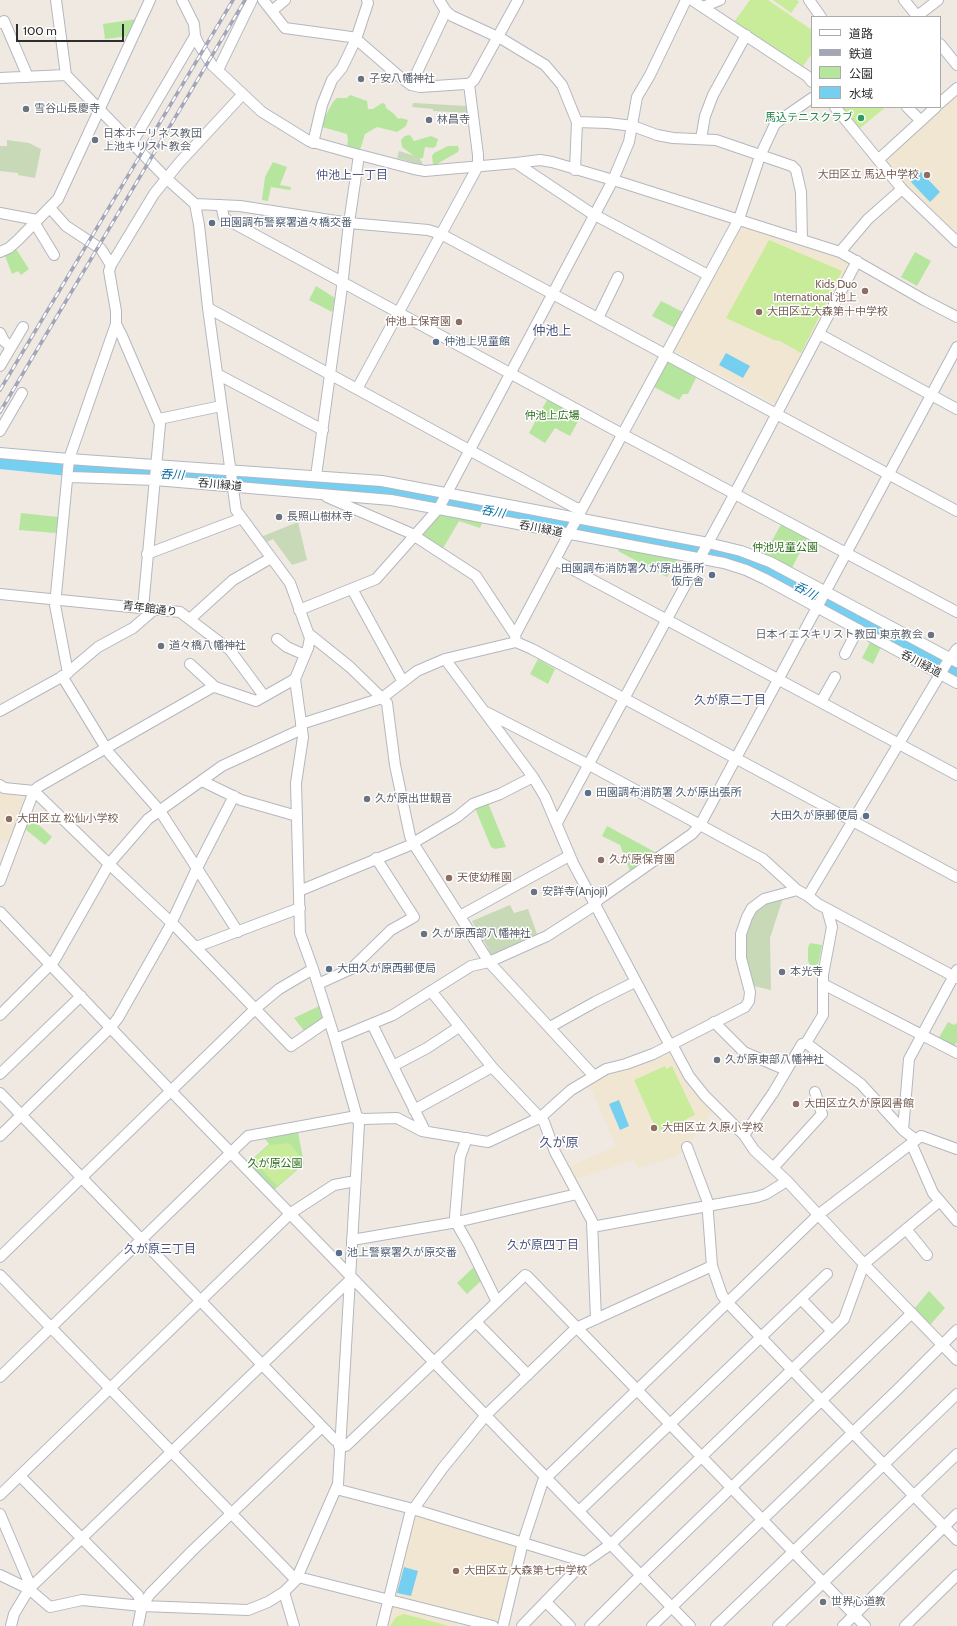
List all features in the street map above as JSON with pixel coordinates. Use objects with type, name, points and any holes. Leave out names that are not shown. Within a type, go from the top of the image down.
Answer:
[{"type":"street","points":[[0,1575],[28,1589],[50,1607],[82,1600],[142,1606],[248,1610],[268,1602],[284,1592],[297,1578],[338,1484],[339,1443],[350,1277],[358,1118],[318,984],[300,933],[296,779],[303,740],[296,679],[310,642],[309,634],[290,583],[236,510],[195,204],[132,143],[97,112],[66,75],[56,0]]},
{"type":"street","points":[[0,252],[9,248],[18,240],[58,198],[150,0]]},
{"type":"street","points":[[182,0],[194,24],[195,36],[212,65],[266,115],[313,143],[414,169],[425,170],[540,160],[614,180],[840,252],[957,317]]},
{"type":"street","points":[[218,70],[252,0]]},
{"type":"street","points":[[263,0],[285,28],[351,37],[356,39],[400,77],[411,85],[420,87],[469,84],[474,80],[518,0]]},
{"type":"street","points":[[272,11],[285,0]]},
{"type":"street","points":[[313,143],[322,105],[332,80],[342,68],[356,39],[368,3],[367,0]]},
{"type":"street","points":[[439,0],[446,11],[452,16],[522,50],[545,65],[562,85],[577,122],[575,170]]},
{"type":"street","points":[[299,610],[376,579],[438,508],[614,180],[629,142],[637,98],[650,75],[686,0]]},
{"type":"street","points":[[692,0],[807,76],[811,81]]},
{"type":"street","points":[[703,7],[720,0]]},
{"type":"street","points":[[809,0],[819,16]]},
{"type":"street","points":[[904,0],[916,16]]},
{"type":"street","points":[[918,16],[938,0]]},
{"type":"street","points":[[411,85],[446,11]]},
{"type":"street","points":[[0,22],[4,21],[28,77]]},
{"type":"street","points":[[701,139],[706,116],[713,95],[746,35]]},
{"type":"street","points":[[132,143],[195,36]]},
{"type":"street","points":[[941,45],[957,65]]},
{"type":"street","points":[[0,78],[66,75]]},
{"type":"street","points":[[357,389],[478,166],[478,155],[469,84]]},
{"type":"street","points":[[941,102],[957,88]]},
{"type":"street","points":[[238,932],[160,811],[106,748],[65,675],[55,599],[69,476],[69,459],[116,324],[116,311],[109,271],[111,265],[154,194],[180,162],[243,94]]},
{"type":"street","points":[[0,1015],[51,965],[109,864],[148,819],[222,766],[301,727],[382,698],[417,670],[445,659],[516,639],[578,515],[739,219],[760,156],[777,121],[811,99]]},
{"type":"street","points":[[835,108],[902,189],[941,224],[957,242]]},
{"type":"street","points":[[908,108],[921,121]]},
{"type":"street","points":[[878,160],[935,108]]},
{"type":"street","points":[[577,122],[608,123],[633,126],[657,135],[673,138],[716,140],[792,166],[796,170],[801,192],[802,239]]},
{"type":"street","points":[[316,476],[342,282],[348,223],[359,155]]},
{"type":"street","points":[[516,163],[596,215],[708,275]]},
{"type":"street","points":[[840,252],[868,219],[902,189]]},
{"type":"street","points":[[195,204],[221,205],[348,223],[428,230],[441,234],[777,414],[887,477],[957,510]]},
{"type":"street","points":[[221,205],[224,218],[400,312],[622,434],[957,612]]},
{"type":"street","points":[[50,208],[66,226],[100,249],[111,265]]},
{"type":"street","points":[[0,213],[36,221],[54,255]]},
{"type":"street","points":[[557,823],[708,544],[857,261]]},
{"type":"street","points":[[598,318],[618,277]]},
{"type":"street","points":[[208,308],[470,449],[574,507],[578,515]]},
{"type":"street","points":[[116,324],[160,424],[143,608]]},
{"type":"street","points":[[0,366],[23,327]]},
{"type":"street","points":[[0,333],[4,341],[11,347]]},
{"type":"street","points":[[819,334],[957,409]]},
{"type":"street","points":[[335,1039],[393,1015],[471,966],[489,962],[547,936],[595,905],[598,900],[692,834],[700,825],[779,680],[957,347]]},
{"type":"street","points":[[217,374],[322,430]]},
{"type":"street","points":[[0,431],[22,393]]},
{"type":"street","points":[[159,419],[221,406]]},
{"type":"street","points":[[0,453],[69,459],[156,473],[231,472],[382,481],[446,494],[578,515],[741,551],[770,562],[951,661]]},
{"type":"street","name":"呑川緑道","points":[[69,476],[156,473],[233,486],[391,500],[724,563],[746,570],[818,607],[957,683]]},
{"type":"street","points":[[320,494],[415,535],[476,576],[516,639],[532,649],[957,877]]},
{"type":"street","points":[[147,554],[242,518]]},
{"type":"street","points":[[190,620],[233,580],[271,558]]},
{"type":"street","points":[[555,560],[957,775]]},
{"type":"street","points":[[352,588],[402,682]]},
{"type":"street","name":"青年館通り","points":[[0,594],[178,612],[230,650],[264,696]]},
{"type":"street","points":[[0,711],[65,675],[98,647],[133,628],[155,609]]},
{"type":"street","points":[[845,654],[858,629]]},
{"type":"street","points":[[309,634],[350,666],[387,702],[395,765],[410,836],[413,843],[489,962],[594,1076]]},
{"type":"street","points":[[277,639],[287,648],[305,655]]},
{"type":"street","points":[[808,896],[941,673],[951,661],[957,650]]},
{"type":"street","points":[[445,659],[533,777],[545,797],[557,823],[569,856],[670,1045],[689,1076],[705,1096],[744,1136],[754,1150],[787,1181],[864,1264],[957,1360]]},
{"type":"street","points":[[190,664],[215,687],[256,702],[264,696],[296,679]]},
{"type":"street","points":[[821,702],[835,677]]},
{"type":"street","points":[[0,881],[34,791],[43,784],[215,687]]},
{"type":"street","points":[[484,711],[763,859],[797,890],[818,904],[956,975],[909,1059],[903,1130]]},
{"type":"street","points":[[300,891],[413,843],[457,817],[473,804],[500,794],[533,777]]},
{"type":"street","points":[[202,781],[241,800],[297,816]]},
{"type":"street","points":[[0,785],[4,788],[34,791],[196,947],[291,1046],[329,1020]]},
{"type":"street","points":[[0,1136],[111,1027],[118,1018],[172,924],[197,868],[234,796]]},
{"type":"street","points":[[460,916],[569,856]]},
{"type":"street","points":[[318,984],[351,969],[391,930],[414,916],[376,858]]},
{"type":"street","points":[[0,1377],[141,1238],[248,1136],[351,1117],[397,1118],[424,1131],[488,1142],[541,1118],[566,1095],[606,1069],[626,1064],[653,1054],[744,1007],[749,1001],[750,992],[741,958],[741,934],[752,908],[764,899],[797,890]]},
{"type":"street","points":[[196,947],[300,908]]},
{"type":"street","points":[[744,1136],[802,1044],[806,1043],[823,1015],[823,984],[832,927],[827,909]]},
{"type":"street","points":[[0,912],[170,1090],[291,1213],[350,1277],[547,1477],[690,1626]]},
{"type":"street","points":[[0,1257],[255,1009],[279,989],[313,969]]},
{"type":"street","points":[[550,1027],[595,1002],[636,982]]},
{"type":"street","points":[[823,984],[957,1053]]},
{"type":"street","points":[[431,991],[492,1067],[544,1122],[555,1152],[592,1221],[596,1319]]},
{"type":"street","points":[[0,1074],[81,996]]},
{"type":"street","points":[[714,1022],[744,1052],[786,1070]]},
{"type":"street","points":[[372,1024],[424,1131]]},
{"type":"street","points":[[393,1066],[427,1048],[459,1027]]},
{"type":"street","points":[[806,1043],[861,1084],[914,1142],[928,1183],[940,1201],[957,1221]]},
{"type":"street","points":[[414,1110],[492,1067]]},
{"type":"street","points":[[773,1168],[822,1114],[815,1092]]},
{"type":"street","points":[[0,1093],[322,1427],[335,1440],[346,1446],[525,1275],[527,1276],[865,1626]]},
{"type":"street","points":[[503,1626],[523,1542],[543,1481],[818,1215],[921,1136],[957,1149]]},
{"type":"street","points":[[467,1138],[460,1157],[455,1217],[456,1222],[497,1302]]},
{"type":"street","points":[[687,1147],[707,1200],[712,1266],[722,1294],[760,1337],[957,1540]]},
{"type":"street","points":[[592,1227],[757,1197],[766,1194],[787,1181]]},
{"type":"street","points":[[0,1495],[291,1213],[334,1185],[350,1182],[355,1183]]},
{"type":"street","points":[[352,1240],[456,1222],[577,1194]]},
{"type":"street","points":[[522,1626],[581,1565],[611,1544],[844,1319],[864,1264],[940,1201]]},
{"type":"street","points":[[906,1229],[927,1255]]},
{"type":"street","points":[[382,1626],[410,1514],[486,1415],[576,1328],[712,1266]]},
{"type":"street","points":[[579,1510],[827,1274]]},
{"type":"street","points":[[0,1275],[297,1578],[493,1626]]},
{"type":"street","points":[[11,1626],[14,1614],[28,1589],[262,1364],[350,1277]]},
{"type":"street","points":[[801,1299],[832,1331]]},
{"type":"street","points":[[590,1626],[912,1313]]},
{"type":"street","points":[[476,1322],[528,1375]]},
{"type":"street","points":[[652,1626],[957,1330]]},
{"type":"street","points":[[716,1626],[957,1394]]},
{"type":"street","points":[[138,1626],[142,1606],[150,1594],[322,1427]]},
{"type":"street","points":[[778,1626],[957,1454]]},
{"type":"street","points":[[20,1476],[138,1595],[142,1606]]},
{"type":"street","points":[[336,1489],[413,1509],[586,1562]]},
{"type":"street","points":[[0,1514],[28,1580],[28,1589]]},
{"type":"street","points":[[843,1626],[957,1514]]},
{"type":"street","points":[[905,1626],[957,1575]]},
{"type":"street","points":[[284,1592],[294,1626]]},
{"type":"street","points":[[546,1602],[570,1626]]},
{"type":"shaded area","name":"大田区立 馬込中学校","points":[[957,91],[957,239],[908,190],[884,158],[938,108],[941,108],[941,106]]},
{"type":"shaded area","name":"大田区立大森第十中学校","points":[[740,222],[855,262],[776,404],[671,349]]},
{"type":"shaded area","name":"大田区立 松仙小学校","points":[[0,791],[24,799],[9,842],[2,839],[0,843]]},
{"type":"shaded area","name":"大田区立 久原小学校","points":[[669,1049],[714,1109],[684,1151],[678,1154],[678,1156],[638,1168],[634,1160],[573,1180],[567,1168],[616,1146],[589,1083],[604,1073]]},
{"type":"shaded area","name":"大田区立 大森第七中学校","points":[[415,1515],[515,1543],[518,1547],[500,1621],[497,1623],[457,1622],[456,1626],[386,1626],[390,1609],[394,1607],[436,1617],[395,1598],[393,1595],[412,1517]]},
{"type":"green space","points":[[750,0],[768,0],[811,29],[811,54],[802,68],[734,22]]},
{"type":"green space","points":[[773,0],[797,0],[799,2],[791,13]]},
{"type":"green space","points":[[137,19],[129,36],[105,39],[103,24]]},
{"type":"green space","points":[[350,95],[367,101],[368,109],[373,109],[382,103],[385,104],[386,108],[398,119],[401,118],[408,120],[406,126],[397,132],[377,127],[365,134],[360,150],[347,147],[347,134],[322,127],[322,122],[333,102],[337,98],[347,98]]},
{"type":"green space","points":[[413,103],[467,106],[468,113],[433,111],[433,109],[412,107]]},
{"type":"green space","name":"馬込テニスクラブ","points":[[840,108],[885,108],[859,129]]},
{"type":"green space","points":[[410,135],[414,141],[431,136],[438,139],[436,146],[433,148],[425,147],[423,158],[418,159],[402,147],[401,140],[405,136]]},
{"type":"green space","points":[[7,140],[29,143],[41,149],[35,178],[18,175],[18,173],[0,171],[0,146],[7,146]]},
{"type":"green space","points":[[448,146],[458,146],[458,152],[436,165],[433,164],[432,156],[434,153]]},
{"type":"green space","points":[[399,151],[418,157],[422,162],[422,165],[397,158]]},
{"type":"green space","points":[[273,162],[287,167],[280,185],[291,187],[290,190],[271,187],[268,201],[262,200],[265,177]]},
{"type":"green space","points":[[769,240],[842,271],[801,353],[780,341],[774,340],[726,318]]},
{"type":"green space","points":[[16,249],[29,269],[21,275],[18,271],[12,274],[5,256]]},
{"type":"green space","points":[[915,252],[931,261],[917,286],[901,277]]},
{"type":"green space","points":[[316,286],[335,298],[332,312],[309,300]]},
{"type":"green space","points":[[661,301],[683,312],[675,328],[652,316]]},
{"type":"green space","points":[[666,360],[697,376],[688,394],[683,394],[679,400],[652,386]]},
{"type":"green space","name":"仲池上広場","points":[[547,400],[581,416],[570,436],[555,428],[545,443],[529,433]]},
{"type":"green space","points":[[442,511],[484,519],[480,528],[459,521],[442,550],[420,535]]},
{"type":"green space","points":[[21,513],[58,517],[56,533],[19,530]]},
{"type":"green space","name":"仲池児童公園","points":[[783,521],[808,536],[791,570],[764,555]]},
{"type":"green space","points":[[298,522],[307,560],[292,565],[273,539],[267,542],[263,536]]},
{"type":"green space","points":[[620,546],[679,557],[667,577],[618,551]]},
{"type":"green space","points":[[870,642],[881,647],[873,664],[862,658]]},
{"type":"green space","points":[[538,659],[555,669],[548,684],[530,674]]},
{"type":"green space","points":[[488,803],[506,847],[495,849],[491,847],[475,808]]},
{"type":"green space","points":[[30,817],[52,837],[45,845],[25,829]]},
{"type":"green space","points":[[607,826],[655,852],[630,871],[620,845],[602,836]]},
{"type":"green space","points":[[783,898],[770,938],[771,990],[754,986],[745,956],[744,935],[754,912],[765,902]]},
{"type":"green space","points":[[510,905],[514,913],[528,909],[537,934],[492,956],[484,941],[482,942],[472,921]]},
{"type":"green space","points":[[810,943],[822,945],[818,965],[810,965],[808,961],[808,948]]},
{"type":"green space","points":[[319,1006],[323,1021],[305,1032],[294,1018]]},
{"type":"green space","points":[[948,1022],[954,1025],[957,1023],[957,1042],[954,1047],[938,1039]]},
{"type":"green space","points":[[665,1066],[666,1069],[672,1066],[695,1115],[686,1119],[690,1127],[676,1133],[673,1125],[657,1131],[634,1080]]},
{"type":"green space","name":"久が原公園","points":[[298,1132],[304,1164],[274,1190],[248,1163],[269,1144],[264,1138]]},
{"type":"green space","name":"久が原公園","points":[[289,1143],[303,1160],[293,1169],[295,1171],[277,1186],[253,1160],[269,1145]]},
{"type":"green space","points":[[474,1267],[483,1279],[467,1294],[457,1283]]},
{"type":"green space","points":[[929,1291],[945,1308],[930,1325],[914,1309]]},
{"type":"green space","points":[[404,1614],[449,1626],[390,1626],[396,1617]]},
{"type":"water","points":[[921,172],[940,192],[930,202],[911,182]]},
{"type":"water","points":[[726,353],[750,366],[743,378],[719,365]]},
{"type":"water","name":"呑川","points":[[0,456],[380,485],[709,546],[766,564],[865,616],[957,668],[957,679],[749,568],[439,508],[0,469]]},
{"type":"water","points":[[619,1100],[629,1126],[620,1130],[609,1104]]},
{"type":"water","points":[[404,1567],[418,1571],[411,1596],[397,1593]]},
{"type":"railway","points":[[0,390],[233,0]]},
{"type":"railway","points":[[0,412],[245,0]]},
{"type":"place","name":"子安八幡神社","points":[[361,79]]},
{"type":"place","name":"雪谷山長慶寺","points":[[26,109]]},
{"type":"place","name":"馬込テニスクラブ","points":[[861,118]]},
{"type":"place","name":"林昌寺","points":[[429,120]]},
{"type":"place","name":"日本ホーリネス教団 上池キリスト教会","points":[[95,140]]},
{"type":"place","name":"大田区立 馬込中学校","points":[[927,175]]},
{"type":"place","name":"田園調布警察署道々橋交番","points":[[212,223]]},
{"type":"place","name":"Kids Duo International 池上","points":[[865,291]]},
{"type":"place","name":"大田区立大森第十中学校","points":[[759,312]]},
{"type":"place","name":"仲池上保育園","points":[[459,322]]},
{"type":"place","name":"仲池上児童館","points":[[436,342]]},
{"type":"place","name":"長照山樹林寺","points":[[279,517]]},
{"type":"place","name":"田園調布消防署久が原出張所 仮庁舎","points":[[712,575]]},
{"type":"place","name":"日本イエスキリスト教団 東京教会","points":[[931,635]]},
{"type":"place","name":"道々橋八幡神社","points":[[161,646]]},
{"type":"place","name":"田園調布消防署 久が原出張所","points":[[588,793]]},
{"type":"place","name":"久が原出世観音","points":[[367,799]]},
{"type":"place","name":"大田久が原郵便局","points":[[866,816]]},
{"type":"place","name":"大田区立 松仙小学校","points":[[9,819]]},
{"type":"place","name":"久が原保育園","points":[[601,860]]},
{"type":"place","name":"天使幼稚園","points":[[449,878]]},
{"type":"place","name":"安詳寺(Anjoji)","points":[[534,892]]},
{"type":"place","name":"久が原西部八幡神社","points":[[424,934]]},
{"type":"place","name":"大田久が原西郵便局","points":[[329,969]]},
{"type":"place","name":"本光寺","points":[[782,972]]},
{"type":"place","name":"久が原東部八幡神社","points":[[717,1060]]},
{"type":"place","name":"大田区立久が原図書館","points":[[796,1104]]},
{"type":"place","name":"大田区立 久原小学校","points":[[654,1128]]},
{"type":"place","name":"池上警察署久が原交番","points":[[339,1253]]},
{"type":"place","name":"大田区立 大森第七中学校","points":[[456,1571]]},
{"type":"place","name":"世界心道教","points":[[823,1602]]},
{"type":"district","name":"仲池上一丁目","points":[[352,175]]},
{"type":"district","name":"仲池上","points":[[552,331]]},
{"type":"district","name":"久が原二丁目","points":[[730,700]]},
{"type":"district","name":"久が原","points":[[559,1143]]},
{"type":"district","name":"久が原四丁目","points":[[543,1245]]},
{"type":"district","name":"久が原三丁目","points":[[160,1249]]}]
